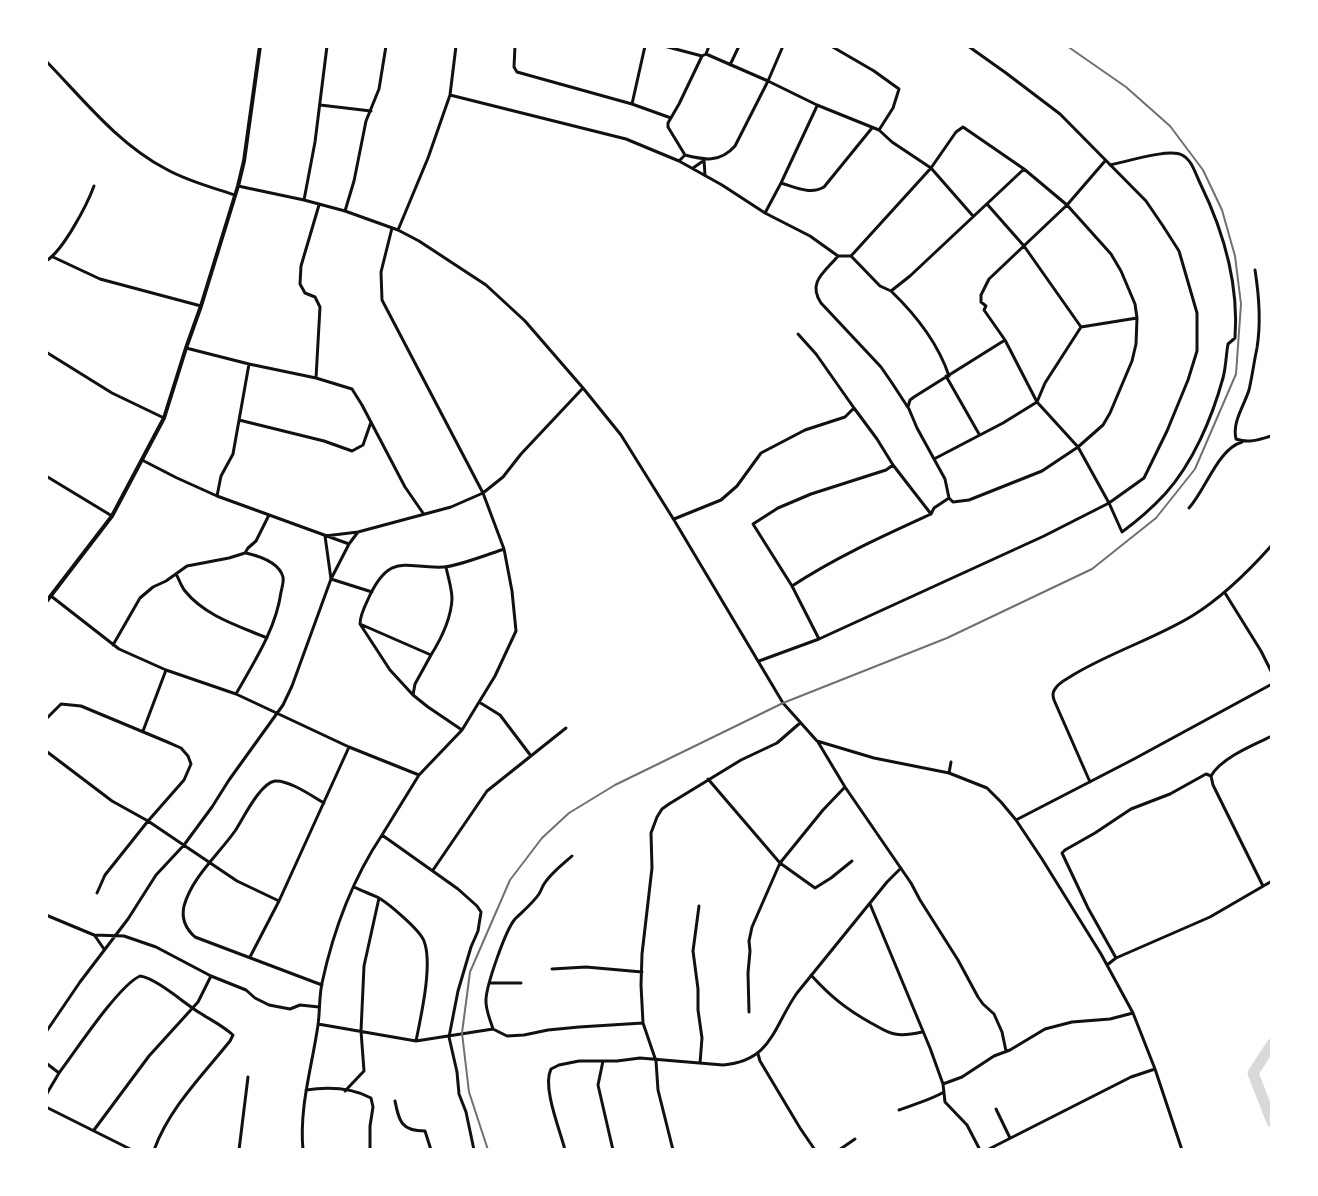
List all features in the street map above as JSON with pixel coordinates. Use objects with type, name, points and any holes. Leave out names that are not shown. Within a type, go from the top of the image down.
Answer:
[{"type":"street","points":[[46,602],[112,516],[164,418],[238,186],[244,161],[260,46]]},
{"type":"street","points":[[304,200],[320,105],[327,46]]},
{"type":"street","points":[[345,212],[354,181],[366,120],[379,90],[386,46]]},
{"type":"street","points":[[398,230],[428,158],[450,94],[456,46]]},
{"type":"street","points":[[515,46],[514,67],[517,72],[632,104],[671,118]]},
{"type":"street","points":[[632,104],[644,46]]},
{"type":"street","points":[[664,46],[704,55],[730,64],[817,105],[879,130],[892,142],[931,168],[973,216]]},
{"type":"street","points":[[704,160],[685,155],[668,127],[709,46]]},
{"type":"street","points":[[730,64],[739,46]]},
{"type":"street","points":[[693,168],[704,160],[724,155],[735,146],[768,81],[783,46]]},
{"type":"street","points":[[831,46],[874,71],[899,89],[893,108],[879,130]]},
{"type":"street","points":[[759,661],[819,639],[1035,540],[1109,503],[1144,478],[1167,431],[1188,380],[1197,351],[1197,313],[1179,251],[1146,201],[1060,114],[968,46]]},
{"type":"street","points":[[46,61],[110,129],[135,149],[165,169],[192,181],[234,194]]},
{"type":"street","points":[[450,94],[626,139],[679,160],[764,212],[810,236],[838,256],[851,256],[880,286],[891,291],[927,332],[944,361],[947,376],[979,434]]},
{"type":"street","points":[[320,105],[371,110]]},
{"type":"street","points":[[764,212],[781,183],[817,105]]},
{"type":"street","points":[[851,256],[931,168],[956,132],[963,127],[1024,170],[1067,205],[1111,254],[1121,271],[1135,304],[1138,318],[1134,353],[1110,413],[1102,425],[1078,447],[1042,471],[969,500],[953,502],[950,498],[945,479],[917,428],[908,405],[912,399],[1005,340]]},
{"type":"street","points":[[781,183],[810,191],[818,190],[824,186],[872,128]]},
{"type":"street","points":[[1105,161],[1067,205],[989,279],[981,295],[981,302],[986,306],[984,310],[1005,340],[1037,402],[1078,447],[1109,503],[1122,532],[1166,493],[1184,467],[1200,438],[1224,376],[1228,344],[1235,338],[1237,315],[1235,286],[1225,243],[1213,210],[1190,162],[1182,155],[1166,153],[1110,165]]},
{"type":"street","points":[[679,160],[685,155]]},
{"type":"street","points":[[704,160],[705,175]]},
{"type":"street","points":[[891,291],[1024,170]]},
{"type":"street","points":[[46,261],[53,257],[89,202],[94,186]]},
{"type":"street","points":[[238,186],[304,200],[398,230],[486,286],[525,321],[583,388],[620,435],[674,520],[783,703],[817,741],[845,787],[901,868],[958,960],[978,997],[994,1014],[1002,1032],[1006,1051]]},
{"type":"street","points":[[987,204],[1024,246],[1081,327]]},
{"type":"street","points":[[316,378],[320,307],[315,297],[306,293],[300,284],[301,266],[319,205]]},
{"type":"street","points":[[302,1150],[302,1113],[318,1024],[322,985],[345,905],[367,858],[419,775],[462,730],[495,676],[516,631],[512,591],[504,549],[483,493],[382,300],[381,272],[392,228]]},
{"type":"street","points":[[838,256],[817,282],[815,288],[817,296],[880,367],[910,410]]},
{"type":"street","points":[[53,257],[100,279],[201,306]]},
{"type":"street","points":[[1255,270],[1258,291],[1259,334],[1248,391],[1240,412],[1235,434],[1236,439],[1255,442],[1272,436]]},
{"type":"street","points":[[934,459],[1003,423],[1037,402],[1045,382],[1081,327],[1138,318]]},
{"type":"street","points":[[798,334],[816,354],[877,439],[893,465],[930,514]]},
{"type":"street","points":[[186,348],[316,378],[352,389],[405,488],[423,513]]},
{"type":"street","points":[[47,355],[112,393],[164,418]]},
{"type":"street","points":[[217,496],[221,476],[233,454],[249,364]]},
{"type":"street","points":[[325,536],[358,532],[451,507],[483,493],[503,477],[583,388]]},
{"type":"street","points":[[674,520],[721,500],[737,486],[761,453],[805,430],[845,417],[854,408]]},
{"type":"street","points":[[239,420],[324,441],[352,451],[363,445],[371,422]]},
{"type":"street","points":[[1189,508],[1195,502],[1218,462],[1236,444],[1243,441]]},
{"type":"street","points":[[142,460],[217,496],[349,544]]},
{"type":"street","points":[[819,639],[792,586],[753,524],[778,508],[811,494],[886,470],[893,465]]},
{"type":"street","points":[[46,476],[112,516]]},
{"type":"street","points":[[792,586],[865,544],[930,514],[934,508],[950,498]]},
{"type":"street","points":[[245,553],[256,541],[269,515]]},
{"type":"street","points":[[46,1032],[128,919],[156,875],[184,845],[212,807],[277,712],[292,686],[332,579],[349,544],[358,532]]},
{"type":"street","points":[[325,536],[332,579]]},
{"type":"street","points":[[1090,782],[1054,700],[1055,688],[1101,659],[1190,617],[1225,593],[1272,545]]},
{"type":"street","points":[[462,730],[428,708],[390,670],[360,624],[363,610],[380,578],[387,570],[397,565],[446,567],[504,549]]},
{"type":"street","points":[[113,644],[140,598],[153,587],[166,582],[187,566],[245,553],[257,556],[273,564],[283,577],[281,600],[267,638],[236,694]]},
{"type":"street","points":[[413,694],[415,684],[440,640],[448,618],[452,598],[446,567]]},
{"type":"street","points":[[176,574],[185,591],[204,608],[219,618],[267,638]]},
{"type":"street","points":[[332,579],[372,592]]},
{"type":"street","points":[[1225,593],[1272,672]]},
{"type":"street","points":[[51,596],[130,655],[166,670],[236,694],[349,747],[419,775]]},
{"type":"street","points":[[360,624],[431,655]]},
{"type":"street","points":[[143,731],[166,670]]},
{"type":"street","points":[[1016,820],[1272,684]]},
{"type":"street","points":[[479,702],[500,714],[531,756]]},
{"type":"street","points":[[46,719],[61,704],[70,703],[81,706],[181,748],[188,756],[191,764],[184,780],[148,821],[105,876],[97,892]]},
{"type":"street","points":[[673,1150],[666,1130],[658,1090],[656,1060],[643,1023],[642,972],[652,868],[652,827],[662,809],[741,760],[777,743],[800,723]]},
{"type":"street","points":[[433,870],[487,791],[566,728]]},
{"type":"street","points":[[1263,886],[1213,785],[1211,776],[1214,769],[1240,752],[1272,736]]},
{"type":"street","points":[[817,741],[874,758],[949,773],[986,788],[1016,820],[1108,965],[1133,1013],[1155,1069],[1182,1150]]},
{"type":"street","points":[[250,957],[279,901],[349,747]]},
{"type":"street","points":[[46,751],[112,801],[148,821],[237,881],[279,901]]},
{"type":"street","points":[[949,773],[951,762]]},
{"type":"street","points":[[1116,958],[1088,908],[1062,853],[1131,810],[1170,794],[1206,774],[1211,776]]},
{"type":"street","points":[[708,779],[780,862],[815,888],[852,861]]},
{"type":"street","points":[[322,985],[195,937],[186,929],[183,908],[192,887],[269,783],[283,782],[304,791],[324,803]]},
{"type":"street","points":[[749,1012],[749,941],[752,927],[780,862],[823,810],[845,787]]},
{"type":"street","points":[[382,836],[433,870],[469,898],[481,912],[478,931],[471,947],[458,991],[450,1036],[459,1094],[466,1112],[474,1150]]},
{"type":"street","points":[[493,1029],[486,1008],[486,997],[500,950],[515,920],[535,899],[554,873],[572,856]]},
{"type":"street","points":[[565,1150],[550,1093],[549,1074],[551,1070],[559,1065],[579,1061],[640,1058],[723,1065],[735,1064],[758,1054],[773,1037],[787,1007],[811,975],[887,882],[901,868]]},
{"type":"street","points":[[1108,965],[1116,958],[1210,917],[1272,881]]},
{"type":"street","points":[[354,887],[379,898],[416,929],[424,942],[427,957],[427,973],[416,1040]]},
{"type":"street","points":[[344,1091],[364,1071],[361,1030],[364,966],[379,898]]},
{"type":"street","points":[[870,904],[930,1048],[943,1084],[945,1102],[967,1125],[980,1150]]},
{"type":"street","points":[[699,906],[693,951],[702,1038],[700,1063]]},
{"type":"street","points":[[46,915],[94,936],[124,936],[156,947],[211,976],[246,990],[256,998],[269,1004],[290,1008],[300,1005],[319,1007]]},
{"type":"street","points":[[94,936],[104,950]]},
{"type":"street","points":[[552,969],[586,967],[642,972]]},
{"type":"street","points":[[811,975],[829,995],[846,1009],[886,1031],[897,1035],[922,1032]]},
{"type":"street","points":[[46,1095],[59,1073],[114,1000],[137,978],[143,976],[233,1035],[176,1107],[165,1124],[154,1150]]},
{"type":"street","points":[[94,1130],[150,1056],[198,1002],[211,976]]},
{"type":"street","points":[[490,983],[522,983]]},
{"type":"street","points":[[943,1084],[962,1077],[994,1056],[1045,1029],[1072,1022],[1110,1019],[1133,1013]]},
{"type":"street","points":[[318,1024],[416,1040],[493,1029],[507,1036],[548,1030],[643,1023]]},
{"type":"street","points":[[758,1054],[760,1061],[815,1150]]},
{"type":"street","points":[[603,1061],[598,1085],[613,1150]]},
{"type":"street","points":[[46,1063],[59,1073]]},
{"type":"street","points":[[987,1150],[1131,1078],[1155,1069]]},
{"type":"street","points":[[239,1150],[248,1077]]},
{"type":"street","points":[[306,1090],[321,1088],[362,1093],[371,1098],[373,1107],[370,1126],[370,1150]]},
{"type":"street","points":[[899,1110],[930,1100],[944,1092]]},
{"type":"street","points":[[395,1101],[399,1120],[406,1127],[425,1131],[431,1150]]},
{"type":"street","points":[[46,1107],[132,1150]]},
{"type":"street","points":[[996,1109],[1010,1138]]},
{"type":"street","points":[[839,1150],[855,1139]]},
{"type":"waterway","points":[[1272,1044],[1253,1073],[1272,1122]]},
{"type":"railway","points":[[488,1150],[469,1092],[462,1033],[470,972],[510,880],[542,838],[569,813],[615,785],[783,703],[947,638],[1092,569],[1156,518],[1195,469],[1236,374],[1241,304],[1235,256],[1222,210],[1203,170],[1170,126],[1126,87],[1067,46]]}]
